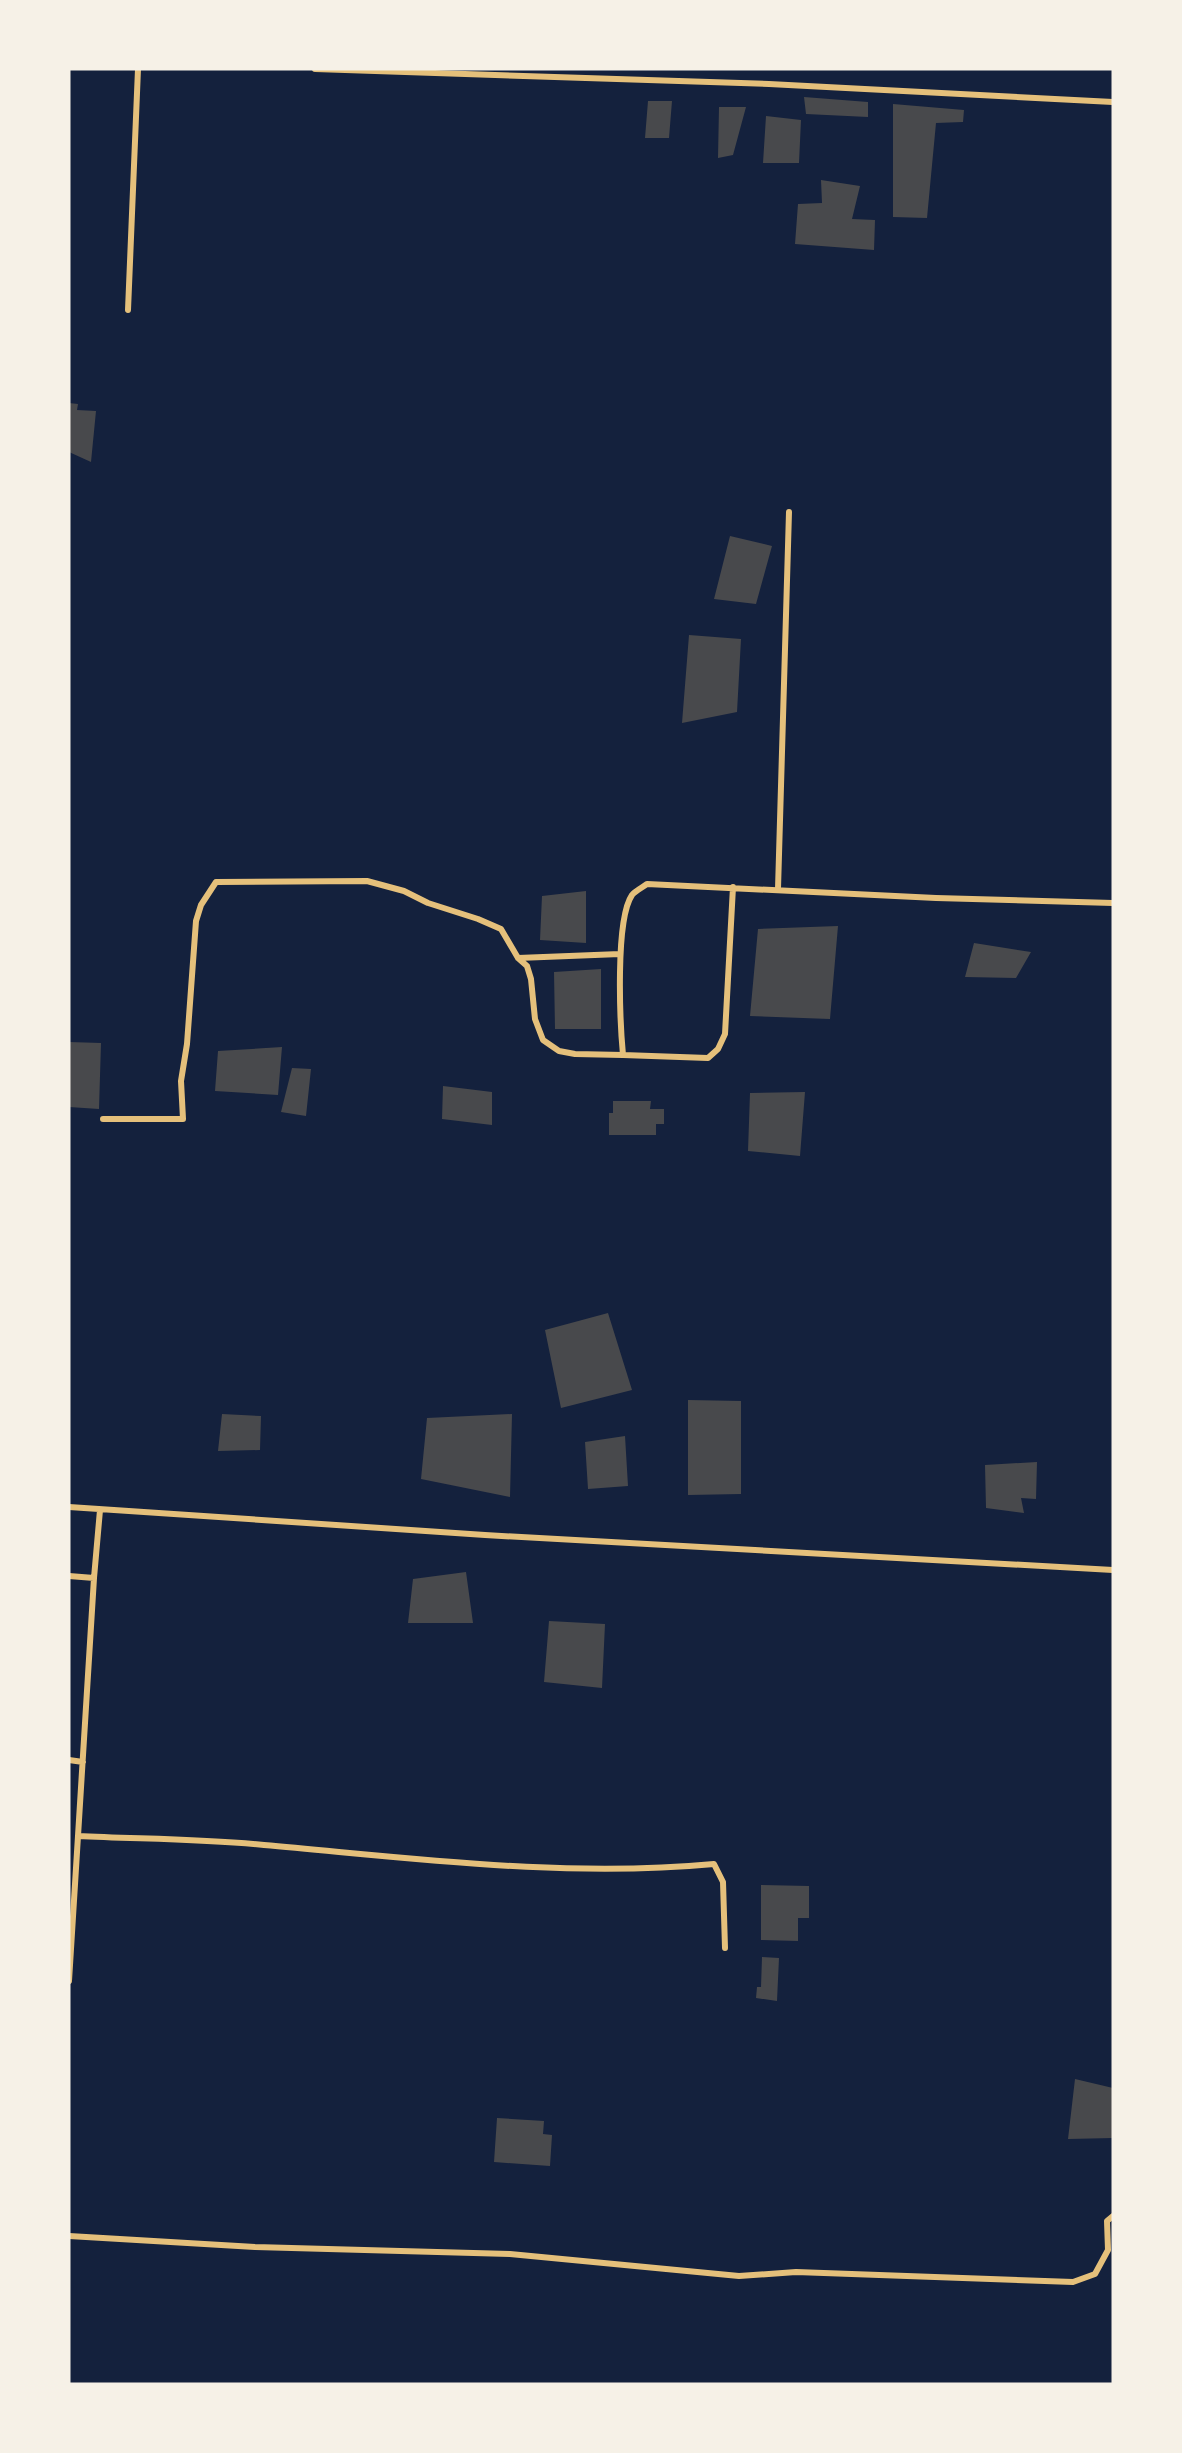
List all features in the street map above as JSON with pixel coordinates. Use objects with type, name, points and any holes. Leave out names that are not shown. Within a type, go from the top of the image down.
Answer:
[{"type":"street","points":[[128,310],[138,69]]},
{"type":"street","points":[[315,69],[769,84],[1113,102]]},
{"type":"street","points":[[778,889],[789,512]]},
{"type":"street","points":[[103,1119],[183,1119],[181,1081],[187,1044],[196,921],[201,905],[216,882],[367,881],[404,891],[428,903],[478,918],[501,929],[518,957],[527,966],[536,1019],[543,1040],[560,1051],[575,1054],[708,1058],[718,1049],[725,1034],[733,887]]},
{"type":"street","points":[[623,1055],[620,954],[626,915],[633,894],[647,884],[936,898],[1113,903]]},
{"type":"street","points":[[518,957],[620,954]]},
{"type":"street","points":[[69,1507],[485,1535],[1113,1570]]},
{"type":"street","points":[[69,1981],[100,1510]]},
{"type":"street","points":[[69,1576],[94,1578]]},
{"type":"street","points":[[69,1760],[83,1762]]},
{"type":"street","points":[[78,1836],[261,1845],[395,1858],[582,1869],[714,1864],[723,1881],[725,1948]]},
{"type":"street","points":[[69,2236],[255,2247],[510,2254],[739,2276],[796,2272],[1073,2282],[1095,2274],[1108,2250],[1107,2221],[1113,2216]]},
{"type":"building","points":[[804,97],[868,102],[868,117],[806,114]]},
{"type":"building","points":[[648,101],[672,101],[669,138],[645,138]]},
{"type":"building","points":[[893,104],[964,110],[963,122],[936,123],[927,218],[893,217]]},
{"type":"building","points":[[719,107],[746,107],[733,155],[718,158]]},
{"type":"building","points":[[766,116],[801,120],[799,163],[763,163]]},
{"type":"building","points":[[821,180],[860,186],[852,219],[875,220],[874,250],[795,244],[798,204],[822,203]]},
{"type":"building","points":[[69,403],[78,404],[77,410],[96,411],[91,462],[69,452]]},
{"type":"building","points":[[730,536],[772,546],[756,604],[714,599]]},
{"type":"building","points":[[689,635],[741,639],[737,712],[682,723]]},
{"type":"building","points":[[586,891],[586,943],[540,940],[542,896]]},
{"type":"building","points":[[838,926],[830,1019],[750,1016],[758,929]]},
{"type":"building","points":[[974,943],[1031,952],[1016,978],[965,977]]},
{"type":"building","points":[[601,969],[601,1029],[555,1029],[554,972]]},
{"type":"building","points":[[69,1042],[101,1043],[99,1109],[69,1107]]},
{"type":"building","points":[[282,1047],[278,1095],[215,1091],[218,1051]]},
{"type":"building","points":[[292,1068],[311,1069],[306,1116],[281,1112]]},
{"type":"building","points":[[443,1086],[492,1092],[492,1125],[442,1119]]},
{"type":"building","points":[[805,1092],[800,1156],[748,1151],[750,1093]]},
{"type":"building","points":[[613,1101],[651,1101],[650,1109],[664,1109],[664,1124],[656,1124],[656,1135],[609,1135],[609,1113],[613,1113]]},
{"type":"building","points":[[608,1313],[632,1390],[561,1408],[545,1330]]},
{"type":"building","points":[[688,1400],[741,1401],[741,1494],[688,1495]]},
{"type":"building","points":[[222,1414],[261,1416],[260,1450],[218,1451]]},
{"type":"building","points":[[512,1414],[510,1497],[421,1479],[427,1418]]},
{"type":"building","points":[[625,1436],[628,1486],[588,1489],[585,1442]]},
{"type":"building","points":[[1037,1462],[1036,1499],[1021,1498],[1024,1513],[986,1508],[985,1465]]},
{"type":"building","points":[[466,1572],[473,1623],[408,1623],[413,1579]]},
{"type":"building","points":[[549,1621],[605,1624],[602,1688],[544,1682]]},
{"type":"building","points":[[761,1885],[809,1886],[809,1918],[798,1918],[798,1941],[761,1940]]},
{"type":"building","points":[[762,1957],[779,1958],[777,2001],[756,1998],[757,1987],[761,1987]]},
{"type":"building","points":[[1075,2079],[1113,2088],[1113,2138],[1068,2139]]},
{"type":"building","points":[[497,2118],[544,2121],[543,2134],[552,2135],[550,2166],[494,2162]]}]
